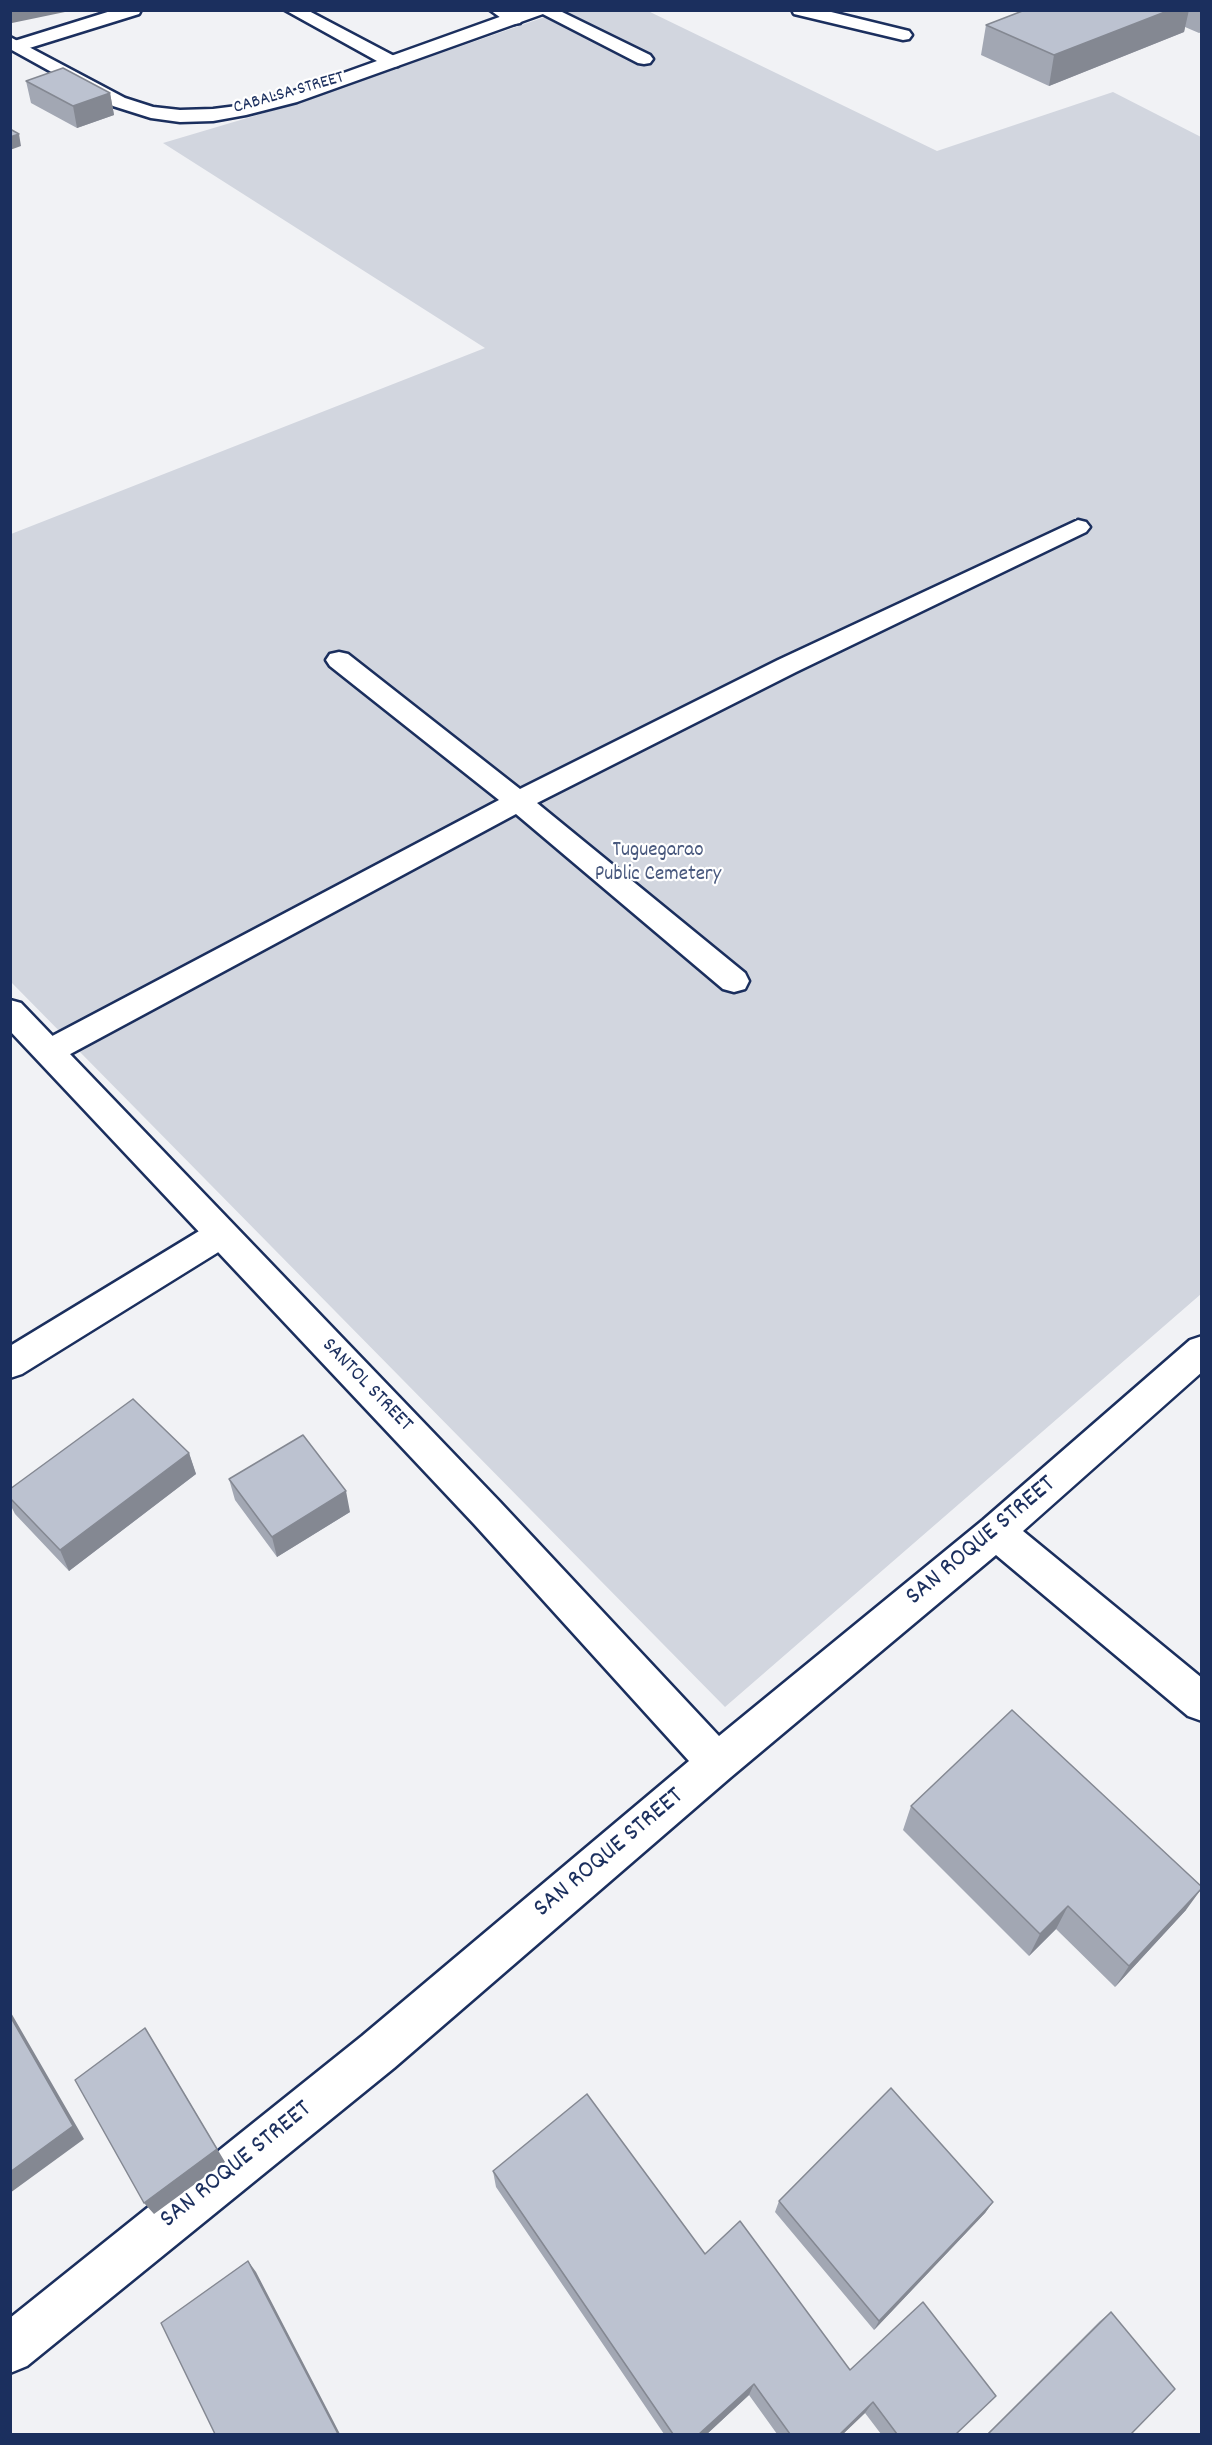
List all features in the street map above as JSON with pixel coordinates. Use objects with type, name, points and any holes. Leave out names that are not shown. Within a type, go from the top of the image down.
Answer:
[{"type":"street","points":[[14,44],[133,10]]},
{"type":"street","points":[[293,10],[392,62]]},
{"type":"street","name":"CABALSA STREET","points":[[14,44],[119,102],[151,112],[180,116],[213,115],[291,98],[392,62],[506,15],[537,10]]},
{"type":"street","points":[[543,10],[644,59]]},
{"type":"street","points":[[800,10],[903,35]]},
{"type":"street","points":[[50,1051],[518,801],[787,666],[1078,527]]},
{"type":"street","points":[[339,660],[518,801],[734,981]]},
{"type":"street","name":"SANTOL STREET","points":[[10,1011],[487,1513],[717,1763]]},
{"type":"street","points":[[10,1364],[221,1234]]},
{"type":"street","name":"SAN ROQUE STREET","points":[[10,2349],[378,2052],[717,1763],[996,1532],[1202,1350]]},
{"type":"street","points":[[996,1532],[1202,1703]]},
{"type":"green space","name":"Tuguegarao Public Cemetery","points":[[565,10],[648,11],[937,151],[1113,92],[1201,137],[1201,1294],[725,1707],[11,982],[11,534],[485,348],[163,143],[291,105]]},
{"type":"building","points":[[1025,10],[1170,10],[1054,55],[986,25]]},
{"type":"building","points":[[63,68],[110,93],[73,106],[26,81]]},
{"type":"building","points":[[10,129],[19,134],[10,137]]},
{"type":"building","points":[[133,1399],[189,1453],[60,1550],[10,1498],[10,1489]]},
{"type":"building","points":[[303,1435],[346,1491],[272,1537],[229,1479]]},
{"type":"building","points":[[1012,1710],[1202,1887],[1129,1966],[1068,1906],[1040,1934],[911,1806]]},
{"type":"building","points":[[10,2016],[73,2126],[10,2172]]},
{"type":"building","points":[[145,2028],[217,2149],[144,2203],[75,2080]]},
{"type":"building","points":[[891,2088],[993,2202],[879,2321],[779,2201]]},
{"type":"building","points":[[587,2094],[705,2254],[740,2221],[850,2370],[923,2302],[996,2396],[956,2434],[897,2434],[873,2402],[840,2434],[790,2434],[754,2384],[699,2434],[673,2434],[493,2171]]},
{"type":"building","points":[[248,2261],[338,2434],[215,2434],[161,2323]]},
{"type":"building","points":[[1111,2312],[1175,2389],[1131,2434],[988,2434]]}]
